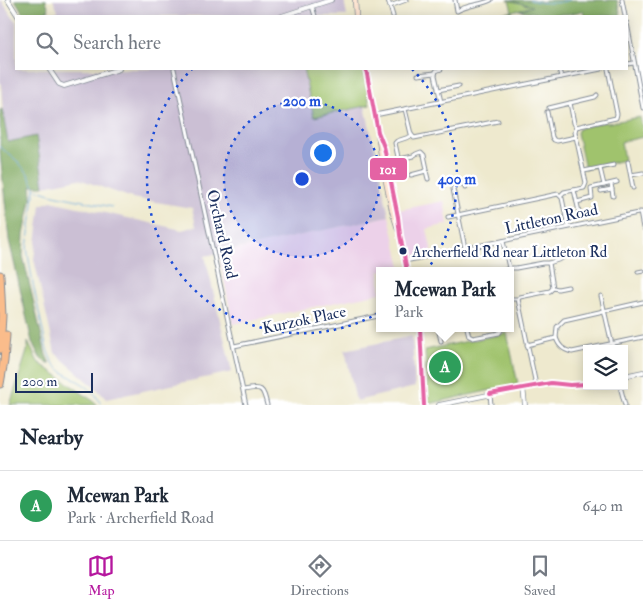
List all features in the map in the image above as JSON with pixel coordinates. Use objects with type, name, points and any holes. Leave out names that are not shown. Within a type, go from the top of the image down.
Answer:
[{"type":"highway","points":[[0,275],[2,323],[0,349]]},
{"type":"highway","points":[[0,384],[6,336],[6,330],[2,323]]},
{"type":"main road","points":[[351,0],[355,10]]},
{"type":"main road","points":[[355,0],[356,15]]},
{"type":"main road","points":[[366,70],[392,210],[407,267]]},
{"type":"main road","points":[[420,332],[424,405]]},
{"type":"street","points":[[8,0],[17,15]]},
{"type":"street","points":[[285,15],[331,0]]},
{"type":"street","points":[[388,0],[393,15]]},
{"type":"street","points":[[390,6],[406,0]]},
{"type":"street","points":[[455,0],[457,11],[491,0]]},
{"type":"street","points":[[622,0],[625,15]]},
{"type":"street","points":[[312,6],[315,15]]},
{"type":"street","points":[[628,29],[643,108]]},
{"type":"street","points":[[628,64],[634,63]]},
{"type":"street","points":[[50,70],[59,84],[64,86],[116,70]]},
{"type":"street","name":"Orchard Road","points":[[174,70],[246,405]]},
{"type":"street","points":[[418,75],[435,73],[438,70]]},
{"type":"street","points":[[559,70],[561,77]]},
{"type":"street","points":[[375,115],[596,70]]},
{"type":"street","points":[[576,127],[616,118],[617,114],[608,70]]},
{"type":"street","points":[[435,73],[441,102]]},
{"type":"street","points":[[438,90],[459,86]]},
{"type":"street","points":[[550,108],[597,97]]},
{"type":"street","points":[[448,217],[557,194],[561,195],[564,192],[585,186],[586,182],[570,103]]},
{"type":"street","points":[[405,109],[412,136]]},
{"type":"street","points":[[547,112],[554,140],[557,141],[576,136]]},
{"type":"street","points":[[428,179],[424,155],[421,152],[413,156],[400,158],[396,141],[412,136],[416,138],[498,121]]},
{"type":"street","points":[[628,162],[633,188]]},
{"type":"street","points":[[584,171],[614,165]]},
{"type":"street","points":[[600,168],[604,185]]},
{"type":"street","points":[[411,175],[426,171]]},
{"type":"street","points":[[631,176],[643,173]]},
{"type":"street","points":[[465,248],[453,189],[455,185],[469,182]]},
{"type":"street","points":[[577,202],[590,199],[592,197],[591,188],[617,182]]},
{"type":"street","points":[[464,183],[465,188]]},
{"type":"street","points":[[611,184],[613,196]]},
{"type":"street","points":[[601,191],[612,189]]},
{"type":"street","points":[[574,190],[580,216]]},
{"type":"street","points":[[561,195],[568,227]]},
{"type":"street","points":[[641,212],[643,228]]},
{"type":"street","name":"Littleton Road","points":[[405,261],[641,212]]},
{"type":"street","points":[[503,240],[509,267]]},
{"type":"street","points":[[514,269],[549,263],[560,259]]},
{"type":"street","points":[[549,263],[553,288]]},
{"type":"street","points":[[638,272],[643,271]]},
{"type":"street","points":[[514,299],[550,291],[553,288],[568,287]]},
{"type":"street","points":[[601,296],[612,344]]},
{"type":"street","points":[[518,299],[536,384]]},
{"type":"street","points":[[643,302],[564,320],[557,327],[556,338],[557,343],[562,348],[572,352],[643,337]]},
{"type":"street","name":"Kurzok Place","points":[[234,346],[376,316]]},
{"type":"street","points":[[439,332],[441,341]]},
{"type":"street","points":[[468,332],[469,336],[473,338],[500,332]]},
{"type":"street","points":[[527,345],[556,338]]},
{"type":"street","points":[[628,375],[643,372]]},
{"type":"street","points":[[439,405],[458,403],[536,384],[583,384]]},
{"type":"street","points":[[523,387],[525,405]]},
{"type":"street","points":[[244,390],[257,388],[262,390],[267,405]]},
{"type":"street","points":[[621,390],[624,405]]},
{"type":"street","points":[[490,394],[491,405]]},
{"type":"shaded area","points":[[0,0],[15,21],[15,70],[303,70],[314,117],[365,106],[389,216],[205,256],[232,372],[106,399],[55,353],[34,259],[41,205],[51,201],[182,230],[196,226],[192,208],[132,198],[79,179],[44,186],[36,137],[8,143],[0,81]]},
{"type":"shaded area","points":[[53,0],[344,0],[347,15],[47,15],[58,11]]},
{"type":"shaded area","points":[[444,201],[448,224],[427,229],[432,252],[408,257],[399,210]]},
{"type":"shaded area","points":[[389,216],[401,267],[376,267],[376,294],[233,324],[219,253]]},
{"type":"shaded area","points":[[412,336],[415,387],[356,401],[345,350]]},
{"type":"green space","points":[[15,0],[46,0],[49,10],[36,15],[24,15]]},
{"type":"green space","points":[[508,0],[544,2],[545,0],[617,0],[621,15],[584,15],[583,11],[569,14],[544,15],[519,10],[532,6]]},
{"type":"green space","points":[[509,0],[532,6],[512,11]]},
{"type":"green space","points":[[512,11],[513,15],[492,15]]},
{"type":"green space","points":[[303,70],[363,70],[370,105],[314,117]]},
{"type":"green space","points":[[2,109],[8,142],[36,136],[44,186],[31,186],[32,195],[24,235],[23,256],[46,355],[50,364],[40,358],[32,342],[9,240],[0,153],[0,110]]},
{"type":"green space","points":[[640,117],[643,137],[621,142],[624,160],[585,169],[577,133],[580,128]]},
{"type":"green space","points":[[507,333],[518,384],[429,404],[425,350]]},
{"type":"green space","points":[[28,342],[38,362],[97,405],[10,405],[28,348]]},
{"type":"waterway","points":[[530,0],[550,3],[570,0]]},
{"type":"waterway","points":[[0,147],[27,172],[35,188],[27,248],[49,355],[59,369],[92,391],[101,405]]},
{"type":"waterway","points":[[35,189],[54,195],[112,207]]},
{"type":"transit line","name":"101","points":[[366,70],[378,132],[384,147],[406,267]]},
{"type":"transit line","name":"101","points":[[420,332],[424,405]]},
{"type":"transit line","points":[[490,394],[551,383],[583,384]]},
{"type":"place","name":"Archerfield Rd near Littleton Rd","points":[[403,251]]},
{"type":"place","name":"Mcewan Park","points":[[445,367]]}]
